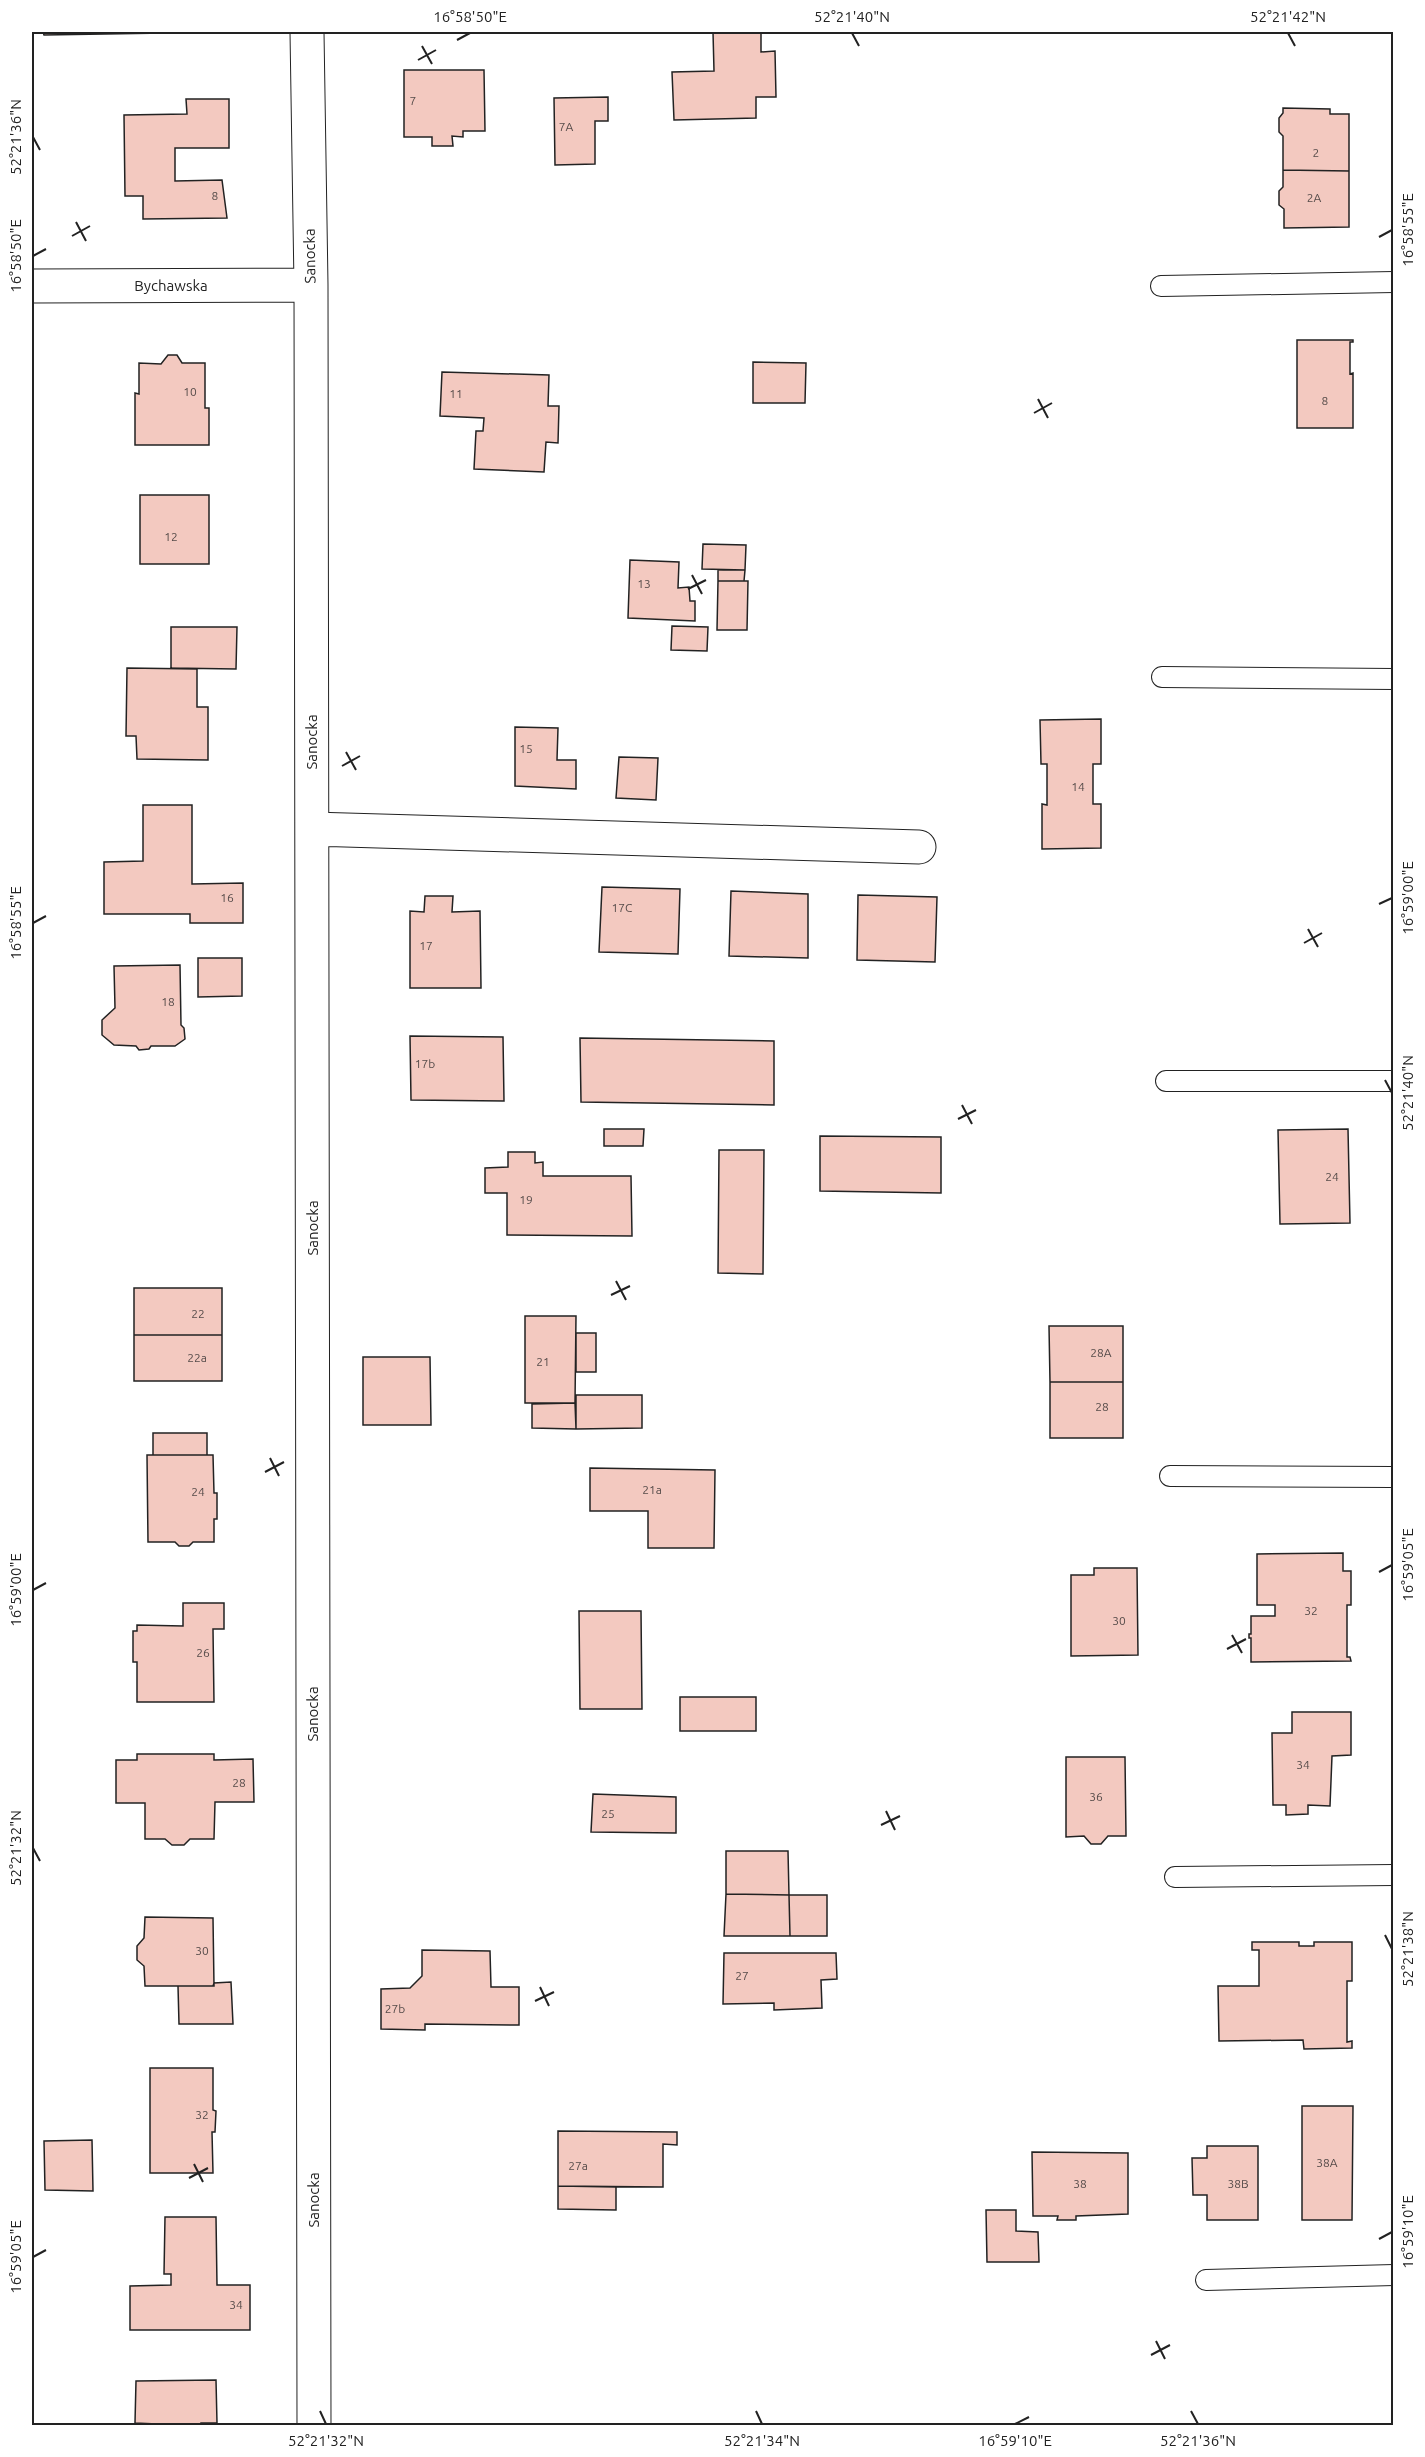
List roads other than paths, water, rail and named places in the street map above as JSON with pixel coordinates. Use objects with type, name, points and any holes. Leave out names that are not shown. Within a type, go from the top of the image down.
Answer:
[{"type":"street","name":"Sanocka","points":[[307,32],[311,285],[314,2426]]},
{"type":"street","name":"Bychawska","points":[[32,286],[311,285]]},
{"type":"street","points":[[312,830],[919,847]]},
{"type":"lane","points":[[1161,286],[1394,282]]},
{"type":"lane","points":[[1162,677],[1394,680]]},
{"type":"lane","points":[[1166,1081],[1394,1081]]},
{"type":"lane","points":[[1170,1476],[1394,1477]]},
{"type":"lane","points":[[1175,1877],[1394,1875]]},
{"type":"lane","points":[[1206,2280],[1394,2275]]}]
